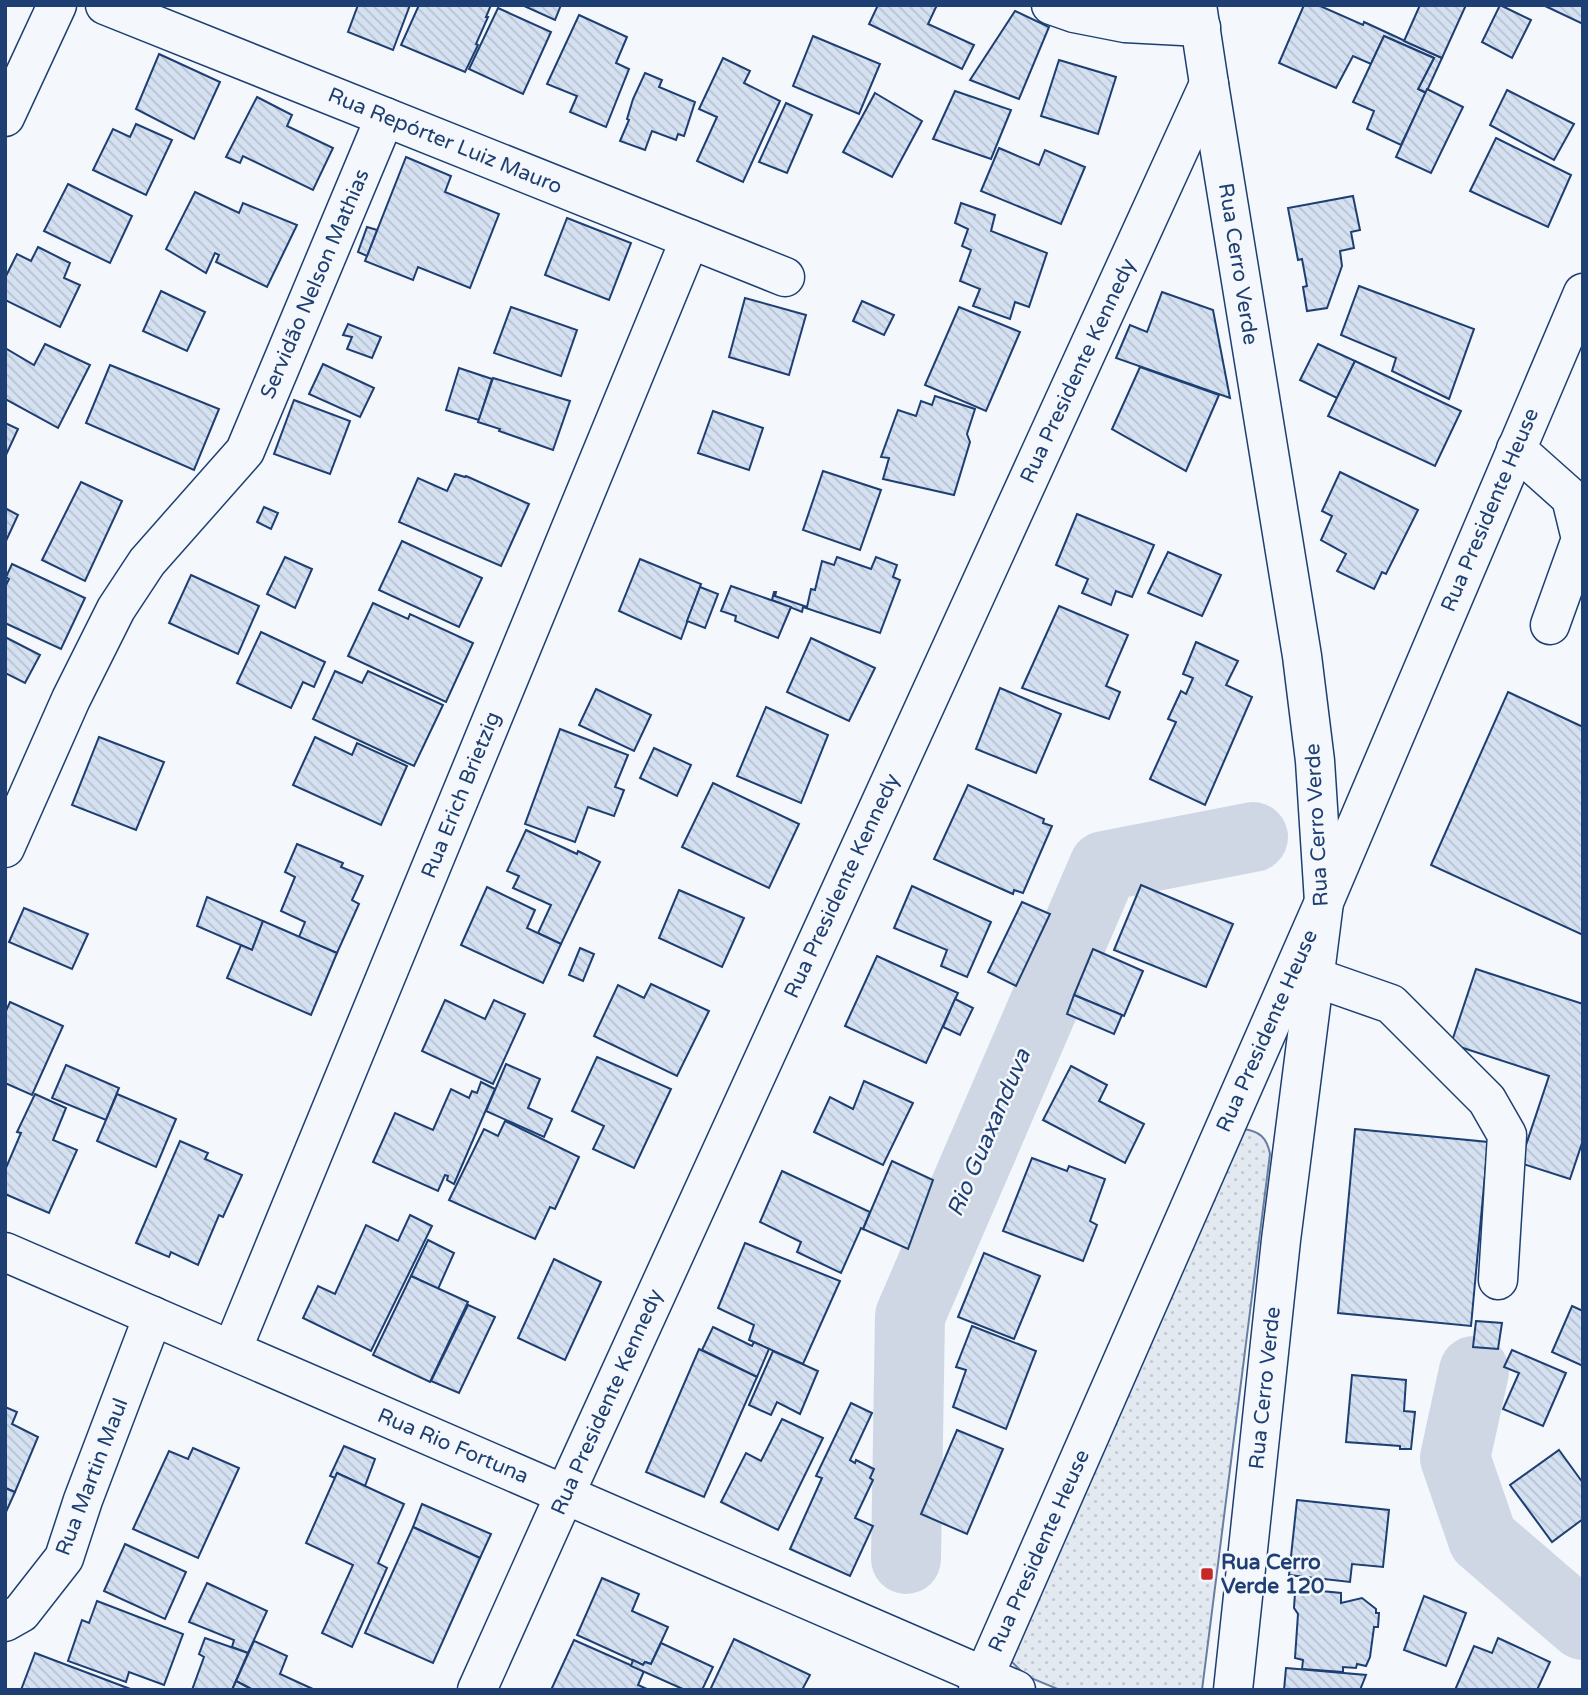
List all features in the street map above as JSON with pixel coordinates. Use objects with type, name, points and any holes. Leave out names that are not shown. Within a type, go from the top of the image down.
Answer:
[{"type":"street","points":[[5,117],[57,5]]},
{"type":"street","name":"Rua Repórter Luiz Mauro","points":[[105,5],[785,277]]},
{"type":"street","points":[[1051,5],[1074,13],[1125,23],[1199,16]]},
{"type":"street","name":"Rua Cerro Verde","points":[[1199,16],[1302,656],[1315,761],[1324,902],[1281,1240],[1233,1690]]},
{"type":"street","name":"Rua Presidente Kennedy","points":[[477,1690],[1209,84]]},
{"type":"street","name":"Servidão Nelson Mathias","points":[[5,848],[71,699],[116,609],[147,562],[245,451],[385,117]]},
{"type":"street","name":"Rua Erich Brietzig","points":[[232,1350],[690,239]]},
{"type":"street","name":"Rua Presidente Heuse","points":[[993,1685],[1583,293]]},
{"type":"street","points":[[1516,449],[1571,498],[1581,539],[1550,625]]},
{"type":"street","points":[[1314,977],[1391,1004],[1487,1100],[1507,1135],[1498,1280]]},
{"type":"street","name":"Rua Rio Fortuna","points":[[5,1252],[565,1494],[993,1685]]},
{"type":"street","name":"Rua Martin Maul","points":[[5,1622],[21,1614],[64,1558],[152,1316]]},
{"type":"shaded area","points":[[1243,1129],[1262,1136],[1270,1154],[1202,1690],[1060,1690],[1026,1676],[1012,1662],[1009,1652]]},
{"type":"building","points":[[358,5],[410,5],[393,50],[348,32]]},
{"type":"building","points":[[419,5],[491,5],[476,44],[478,45],[465,72],[401,45]]},
{"type":"building","points":[[522,5],[561,5],[555,20]]},
{"type":"building","points":[[878,5],[937,5],[928,24],[974,45],[962,69],[869,24]]},
{"type":"building","points":[[1304,5],[1318,5],[1363,25],[1364,22],[1442,58],[1426,93],[1418,89],[1434,58],[1384,36],[1371,64],[1353,56],[1336,88],[1279,63]]},
{"type":"building","points":[[1420,5],[1466,5],[1442,58],[1404,41]]},
{"type":"building","points":[[1500,5],[1531,20],[1512,58],[1482,42]]},
{"type":"building","points":[[1543,5],[1583,5],[1583,24]]},
{"type":"building","points":[[498,8],[551,32],[523,94],[469,69]]},
{"type":"building","points":[[1015,11],[1049,27],[1019,99],[970,80]]},
{"type":"building","points":[[579,15],[627,37],[616,63],[629,69],[606,127],[570,112],[577,96],[547,84]]},
{"type":"building","points":[[813,36],[880,64],[859,114],[793,86]]},
{"type":"building","points":[[1384,36],[1434,58],[1418,89],[1426,93],[1401,145],[1367,129],[1374,111],[1353,102]]},
{"type":"building","points":[[159,54],[220,82],[194,139],[136,109]]},
{"type":"building","points":[[723,58],[750,71],[744,83],[780,101],[743,182],[697,161],[717,117],[699,109]]},
{"type":"building","points":[[1059,60],[1116,77],[1098,134],[1041,116]]},
{"type":"building","points":[[645,73],[662,80],[659,87],[695,102],[684,136],[678,134],[676,140],[652,131],[645,150],[620,141],[629,120],[627,119],[633,99]]},
{"type":"building","points":[[1427,89],[1463,107],[1431,173],[1396,157]]},
{"type":"building","points":[[1507,90],[1574,124],[1554,160],[1490,125]]},
{"type":"building","points":[[955,91],[1011,110],[991,159],[933,139]]},
{"type":"building","points":[[875,93],[922,121],[892,177],[843,152]]},
{"type":"building","points":[[257,97],[292,115],[287,126],[333,148],[313,190],[243,156],[240,163],[226,157]]},
{"type":"building","points":[[786,103],[812,115],[787,173],[759,162]]},
{"type":"building","points":[[136,124],[172,140],[146,195],[93,170],[113,129],[130,137]]},
{"type":"building","points":[[1496,138],[1571,175],[1548,227],[1470,191]]},
{"type":"building","points":[[999,148],[1039,165],[1045,150],[1085,167],[1061,224],[981,191]]},
{"type":"building","points":[[406,157],[451,176],[445,192],[499,214],[470,288],[418,267],[413,280],[365,261]]},
{"type":"building","points":[[68,184],[132,216],[110,263],[44,231]]},
{"type":"building","points":[[195,192],[239,213],[243,203],[297,225],[267,287],[216,262],[219,255],[215,253],[206,273],[166,249]]},
{"type":"building","points":[[1353,196],[1360,230],[1351,232],[1354,248],[1340,251],[1342,266],[1327,308],[1307,311],[1303,287],[1307,286],[1302,259],[1298,260],[1288,208]]},
{"type":"building","points":[[961,203],[995,215],[991,231],[1047,253],[1029,307],[1015,302],[1010,319],[973,306],[980,289],[960,281],[971,250],[962,246],[968,229],[955,223]]},
{"type":"building","points":[[567,218],[631,243],[609,300],[545,275]]},
{"type":"building","points":[[367,227],[377,230],[367,256],[358,252]]},
{"type":"building","points":[[38,247],[70,263],[64,278],[80,285],[60,327],[5,300],[5,278],[17,254],[31,261]]},
{"type":"building","points":[[1359,286],[1474,329],[1449,399],[1392,371],[1396,358],[1341,335]]},
{"type":"building","points":[[161,291],[205,312],[187,351],[143,331]]},
{"type":"building","points":[[1162,292],[1213,310],[1230,398],[1116,358],[1130,325],[1147,332]]},
{"type":"building","points":[[745,298],[806,315],[789,375],[729,357]]},
{"type":"building","points":[[862,301],[894,315],[884,335],[853,321]]},
{"type":"building","points":[[511,307],[577,330],[561,376],[494,353]]},
{"type":"building","points":[[959,307],[1020,332],[986,411],[925,385]]},
{"type":"building","points":[[348,324],[381,337],[372,358],[347,349],[352,337],[343,335]]},
{"type":"building","points":[[45,344],[90,365],[58,428],[5,399],[5,348],[34,365]]},
{"type":"building","points":[[1318,344],[1355,361],[1337,398],[1300,380]]},
{"type":"building","points":[[1355,361],[1461,411],[1435,466],[1328,416]]},
{"type":"building","points":[[323,364],[374,388],[360,417],[309,394]]},
{"type":"building","points":[[110,365],[219,409],[194,470],[86,423]]},
{"type":"building","points":[[1140,367],[1219,395],[1186,471],[1112,429]]},
{"type":"building","points":[[459,368],[492,379],[479,420],[446,410]]},
{"type":"building","points":[[493,378],[570,401],[553,450],[478,422]]},
{"type":"building","points":[[935,396],[975,409],[967,434],[970,442],[954,495],[883,479],[889,458],[881,457],[898,410],[916,416],[921,401],[932,405]]},
{"type":"building","points":[[294,400],[350,421],[330,474],[274,454]]},
{"type":"building","points":[[713,411],[763,428],[749,470],[698,453]]},
{"type":"building","points":[[5,423],[18,429],[5,457]]},
{"type":"building","points":[[823,471],[881,490],[860,550],[803,530]]},
{"type":"building","points":[[1340,472],[1418,510],[1386,574],[1382,572],[1374,589],[1337,571],[1346,554],[1321,540],[1332,516],[1322,511]]},
{"type":"building","points":[[455,474],[466,476],[529,504],[501,566],[399,522],[418,478],[447,491]]},
{"type":"building","points":[[81,482],[122,501],[85,581],[42,560]]},
{"type":"building","points":[[264,507],[278,513],[271,529],[257,522]]},
{"type":"building","points":[[5,508],[18,515],[5,543]]},
{"type":"building","points":[[1077,514],[1154,545],[1132,597],[1116,591],[1111,605],[1082,593],[1088,579],[1056,565]]},
{"type":"building","points":[[402,541],[482,578],[459,627],[379,590]]},
{"type":"building","points":[[1168,552],[1221,575],[1202,616],[1148,593]]},
{"type":"building","points":[[285,557],[312,569],[295,608],[267,594]]},
{"type":"building","points":[[837,557],[871,569],[876,557],[897,565],[893,577],[900,580],[880,633],[803,607],[802,612],[772,600],[776,592],[775,596],[807,607],[811,589],[815,590],[822,561],[834,565]]},
{"type":"building","points":[[640,559],[701,584],[681,639],[619,611]]},
{"type":"building","points":[[12,564],[85,598],[61,649],[5,623],[5,587],[9,579],[6,577]]},
{"type":"building","points":[[191,575],[259,606],[238,654],[169,623]]},
{"type":"building","points":[[731,586],[791,607],[778,638],[735,621],[736,616],[721,611]]},
{"type":"building","points":[[700,587],[718,594],[705,628],[687,621]]},
{"type":"building","points":[[373,603],[408,619],[410,614],[473,643],[446,702],[348,656]]},
{"type":"building","points":[[1059,606],[1128,635],[1106,686],[1120,692],[1109,719],[1022,688]]},
{"type":"building","points":[[261,632],[325,662],[314,687],[303,682],[291,708],[237,683]]},
{"type":"building","points":[[5,637],[40,655],[25,683],[5,673]]},
{"type":"building","points":[[811,638],[875,668],[849,721],[787,692]]},
{"type":"building","points":[[1196,642],[1238,661],[1226,685],[1252,697],[1205,805],[1150,779],[1176,722],[1168,719],[1181,691],[1186,694],[1193,678],[1183,674]]},
{"type":"building","points":[[335,671],[362,683],[368,671],[443,705],[414,766],[313,719]]},
{"type":"building","points":[[1000,688],[1061,714],[1036,773],[976,749]]},
{"type":"building","points":[[596,689],[651,715],[634,751],[579,725]]},
{"type":"building","points":[[1508,692],[1583,727],[1583,935],[1431,865]]},
{"type":"building","points":[[766,707],[828,735],[801,803],[737,776]]},
{"type":"building","points":[[560,729],[628,755],[615,787],[624,790],[614,816],[588,807],[575,842],[525,824]]},
{"type":"building","points":[[99,737],[164,762],[136,830],[72,805]]},
{"type":"building","points":[[315,737],[352,755],[357,743],[407,766],[381,825],[293,785]]},
{"type":"building","points":[[654,748],[691,765],[677,796],[640,778]]},
{"type":"building","points":[[713,783],[799,824],[769,888],[682,847]]},
{"type":"building","points":[[968,785],[1044,819],[1043,823],[1052,826],[1023,893],[1014,890],[1013,894],[934,859]]},
{"type":"building","points":[[526,830],[600,862],[561,944],[538,933],[551,905],[513,888],[519,876],[507,871]]},
{"type":"building","points":[[297,844],[343,863],[341,867],[363,876],[352,900],[359,904],[337,953],[299,937],[305,922],[281,911],[295,877],[285,872]]},
{"type":"building","points":[[1141,885],[1233,924],[1206,987],[1114,950]]},
{"type":"building","points":[[912,886],[991,922],[967,977],[941,966],[947,950],[894,928]]},
{"type":"building","points":[[487,887],[535,910],[527,928],[561,944],[543,983],[461,945]]},
{"type":"building","points":[[679,890],[744,918],[722,967],[659,938]]},
{"type":"building","points":[[207,897],[263,921],[252,950],[197,926]]},
{"type":"building","points":[[1022,902],[1050,914],[1016,986],[988,972]]},
{"type":"building","points":[[24,908],[88,934],[72,969],[9,942]]},
{"type":"building","points":[[263,921],[337,953],[311,1015],[227,978],[241,945],[252,950]]},
{"type":"building","points":[[580,948],[594,954],[583,981],[569,975]]},
{"type":"building","points":[[1093,949],[1143,971],[1124,1016],[1074,995]]},
{"type":"building","points":[[877,956],[958,993],[926,1063],[845,1026]]},
{"type":"building","points":[[1476,969],[1583,1004],[1583,1140],[1570,1179],[1520,1163],[1549,1076],[1451,1044]]},
{"type":"building","points":[[651,984],[709,1011],[677,1076],[594,1036],[618,985],[644,998]]},
{"type":"building","points":[[1074,995],[1122,1015],[1114,1034],[1067,1014]]},
{"type":"building","points":[[955,999],[973,1008],[960,1035],[943,1027]]},
{"type":"building","points":[[445,1000],[485,1019],[494,1000],[525,1014],[493,1084],[422,1051]]},
{"type":"building","points":[[10,1002],[63,1026],[32,1095],[5,1083],[5,1013]]},
{"type":"building","points":[[597,1057],[671,1089],[634,1168],[593,1149],[604,1126],[572,1111]]},
{"type":"building","points":[[506,1064],[540,1079],[528,1108],[552,1119],[544,1137],[486,1111]]},
{"type":"building","points":[[66,1065],[119,1088],[106,1120],[52,1098]]},
{"type":"building","points":[[1071,1066],[1107,1085],[1099,1101],[1144,1124],[1125,1163],[1043,1120]]},
{"type":"building","points":[[864,1081],[913,1103],[883,1165],[814,1132],[830,1097],[853,1109]]},
{"type":"building","points":[[481,1082],[495,1089],[454,1184],[447,1180],[448,1176],[445,1175],[438,1191],[373,1162],[395,1113],[433,1130],[451,1089],[469,1098],[472,1091],[477,1093]]},
{"type":"building","points":[[35,1094],[66,1108],[53,1140],[77,1150],[49,1213],[5,1194],[5,1170],[21,1133],[17,1132]]},
{"type":"building","points":[[117,1094],[176,1119],[156,1167],[97,1141]]},
{"type":"building","points":[[505,1121],[579,1157],[555,1209],[550,1207],[535,1239],[449,1200],[484,1129],[498,1136]]},
{"type":"building","points":[[1355,1129],[1488,1142],[1471,1326],[1338,1313]]},
{"type":"building","points":[[180,1141],[208,1153],[205,1159],[242,1175],[223,1217],[219,1215],[198,1265],[171,1252],[169,1257],[136,1243]]},
{"type":"building","points":[[1032,1158],[1067,1171],[1069,1166],[1105,1179],[1090,1221],[1097,1225],[1083,1261],[1003,1231]]},
{"type":"building","points":[[892,1161],[933,1180],[908,1249],[863,1229]]},
{"type":"building","points":[[782,1171],[870,1212],[841,1273],[797,1252],[801,1242],[760,1222]]},
{"type":"building","points":[[410,1215],[432,1226],[371,1351],[303,1318],[318,1286],[335,1294],[366,1225],[398,1241]]},
{"type":"building","points":[[428,1240],[454,1253],[438,1289],[411,1276]]},
{"type":"building","points":[[745,1243],[840,1281],[803,1364],[749,1340],[754,1325],[718,1308]]},
{"type":"building","points":[[984,1253],[1040,1276],[1014,1339],[958,1317]]},
{"type":"building","points":[[554,1259],[601,1282],[565,1360],[518,1338]]},
{"type":"building","points":[[411,1276],[468,1302],[430,1382],[373,1355]]},
{"type":"building","points":[[468,1305],[495,1317],[459,1393],[431,1381]]},
{"type":"building","points":[[1572,1306],[1583,1311],[1583,1366],[1552,1352]]},
{"type":"building","points":[[1476,1321],[1502,1323],[1498,1349],[1473,1347]]},
{"type":"building","points":[[972,1326],[1036,1351],[1006,1429],[953,1407],[966,1370],[956,1367]]},
{"type":"building","points":[[713,1327],[752,1346],[754,1342],[769,1349],[757,1377],[702,1350]]},
{"type":"building","points":[[699,1349],[757,1377],[704,1497],[646,1472]]},
{"type":"building","points":[[1512,1350],[1566,1373],[1543,1426],[1503,1409],[1519,1373],[1504,1367]]},
{"type":"building","points":[[773,1351],[818,1371],[800,1414],[777,1402],[771,1415],[749,1405]]},
{"type":"building","points":[[1352,1375],[1406,1380],[1404,1411],[1415,1412],[1411,1449],[1346,1442]]},
{"type":"building","points":[[851,1403],[872,1413],[850,1460],[855,1463],[856,1460],[874,1469],[870,1478],[873,1480],[855,1518],[873,1526],[850,1576],[790,1549],[822,1478],[816,1476]]},
{"type":"building","points":[[5,1407],[17,1412],[12,1424],[38,1437],[15,1492],[5,1488]]},
{"type":"building","points":[[782,1419],[823,1438],[778,1530],[721,1502],[746,1453],[761,1461]]},
{"type":"building","points":[[957,1430],[1003,1449],[967,1534],[921,1514]]},
{"type":"building","points":[[344,1446],[375,1459],[365,1486],[337,1473],[335,1478],[330,1476]]},
{"type":"building","points":[[193,1448],[239,1468],[198,1558],[133,1529],[169,1451],[188,1459]]},
{"type":"building","points":[[1559,1450],[1583,1483],[1583,1519],[1552,1542],[1510,1485]]},
{"type":"building","points":[[337,1473],[404,1504],[378,1563],[387,1568],[352,1647],[322,1633],[353,1565],[306,1543]]},
{"type":"building","points":[[5,1488],[15,1492],[5,1514]]},
{"type":"building","points":[[1297,1500],[1389,1510],[1383,1567],[1352,1564],[1350,1582],[1289,1575]]},
{"type":"building","points":[[422,1504],[491,1534],[480,1558],[413,1527]]},
{"type":"building","points":[[413,1527],[480,1558],[433,1663],[365,1633]]},
{"type":"building","points":[[125,1544],[186,1572],[165,1619],[104,1591]]},
{"type":"building","points":[[602,1578],[639,1594],[632,1611],[668,1627],[651,1664],[645,1662],[643,1665],[577,1635]]},
{"type":"building","points":[[207,1583],[267,1611],[248,1653],[232,1647],[234,1640],[189,1622]]},
{"type":"building","points":[[1301,1589],[1341,1593],[1341,1603],[1362,1598],[1376,1609],[1376,1613],[1379,1613],[1378,1627],[1374,1627],[1370,1657],[1366,1666],[1357,1664],[1356,1668],[1343,1667],[1343,1672],[1302,1669],[1303,1660],[1295,1658],[1298,1614],[1294,1608],[1295,1593]]},
{"type":"building","points":[[1424,1596],[1466,1613],[1446,1666],[1404,1650]]},
{"type":"building","points":[[97,1601],[183,1634],[164,1685],[129,1672],[126,1682],[68,1661],[82,1620],[89,1623]]},
{"type":"building","points":[[205,1638],[248,1653],[232,1690],[192,1690],[204,1657],[199,1654]]},
{"type":"building","points":[[1498,1638],[1550,1662],[1537,1690],[1455,1690],[1474,1646],[1492,1653]]},
{"type":"building","points":[[734,1639],[810,1675],[802,1690],[710,1690]]},
{"type":"building","points":[[574,1640],[644,1671],[638,1685],[649,1690],[551,1690]]},
{"type":"building","points":[[254,1641],[287,1656],[280,1674],[315,1690],[253,1690],[236,1681]]},
{"type":"building","points":[[661,1643],[713,1667],[702,1690],[685,1690],[631,1666],[633,1660],[643,1665],[645,1662],[651,1664]]},
{"type":"building","points":[[35,1653],[133,1690],[21,1690]]},
{"type":"building","points":[[1286,1668],[1366,1675],[1360,1690],[1284,1690]]},
{"type":"building","points":[[236,1681],[253,1690],[232,1690]]},
{"type":"waterway","name":"Rio Guaxanduva","points":[[906,1559],[910,1316],[1104,866],[1253,837]]},
{"type":"waterway","name":"Rio Guaxanduva","points":[[1474,1371],[1455,1458],[1483,1539],[1583,1625]]},
{"type":"place","name":"Rua Cerro Verde 120","points":[[1207,1574]]}]
